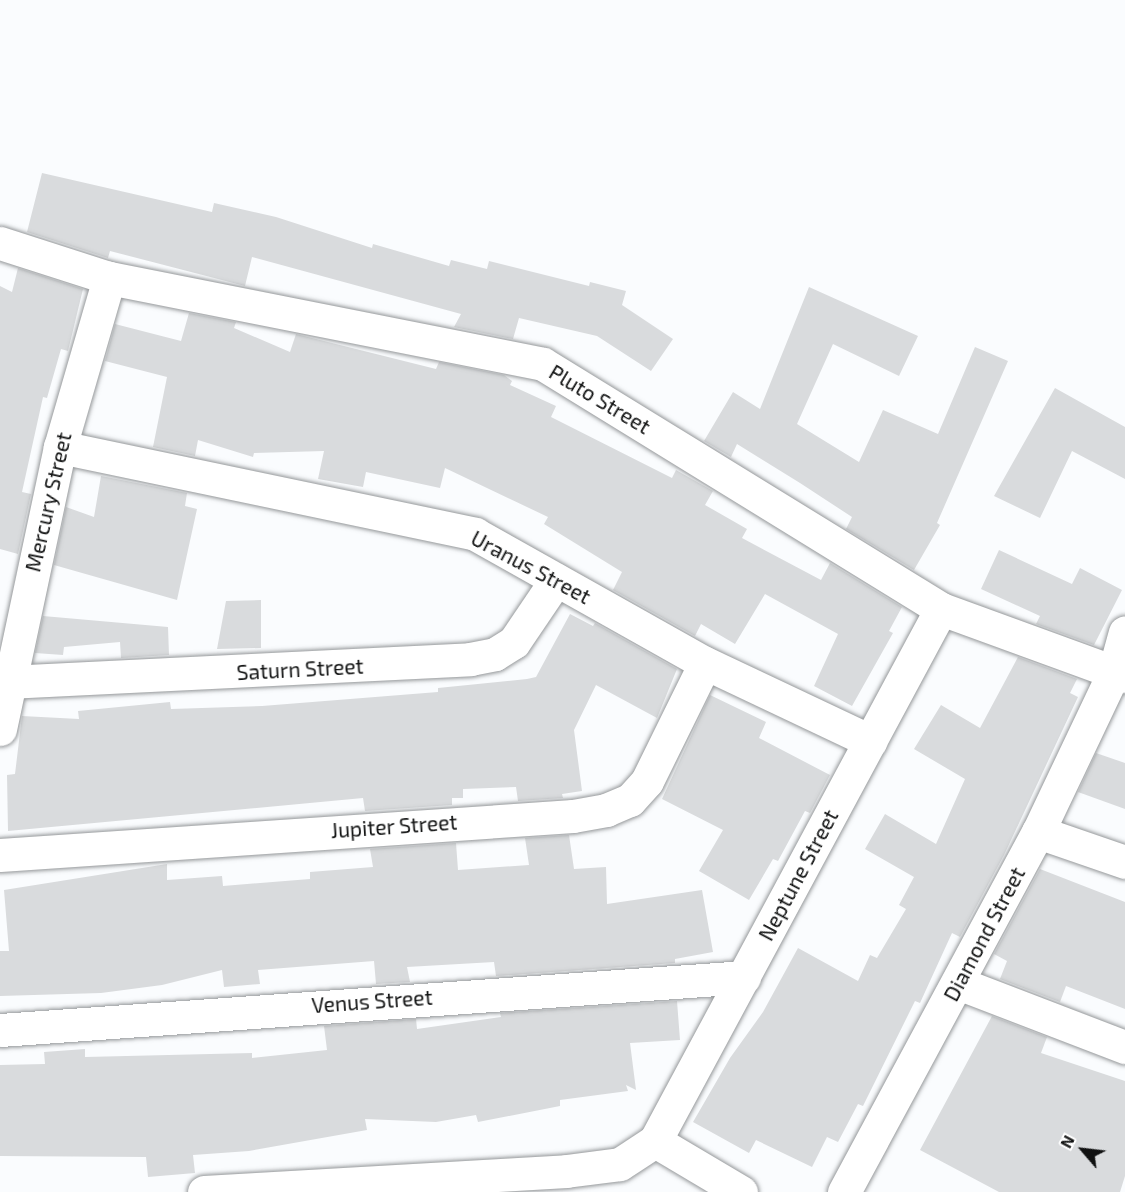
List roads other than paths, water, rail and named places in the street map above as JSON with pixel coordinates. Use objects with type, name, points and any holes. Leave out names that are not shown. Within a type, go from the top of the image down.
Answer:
[{"type":"street","name":"Pluto Street","points":[[0,243],[109,278],[543,364],[941,609],[1119,674]]},
{"type":"street","name":"Mercury Street","points":[[0,729],[7,682],[60,447],[109,278]]},
{"type":"street","name":"Uranus Street","points":[[60,447],[475,534],[705,663],[870,741]]},
{"type":"street","name":"Saturn Street","points":[[7,682],[470,659],[495,654],[514,642],[556,580]]},
{"type":"street","name":"Neptune Street","points":[[655,1141],[941,609]]},
{"type":"street","name":"Diamond Street","points":[[844,1192],[958,983],[1119,674],[1125,632]]},
{"type":"street","name":"Jupiter Street","points":[[0,855],[573,816],[606,810],[630,800],[647,781],[705,663]]},
{"type":"street","points":[[1038,832],[1125,862]]},
{"type":"street","name":"Venus Street","points":[[0,1030],[744,977]]},
{"type":"street","points":[[958,983],[1125,1047]]},
{"type":"street","points":[[204,1192],[566,1171],[620,1164],[655,1141],[741,1192]]}]
